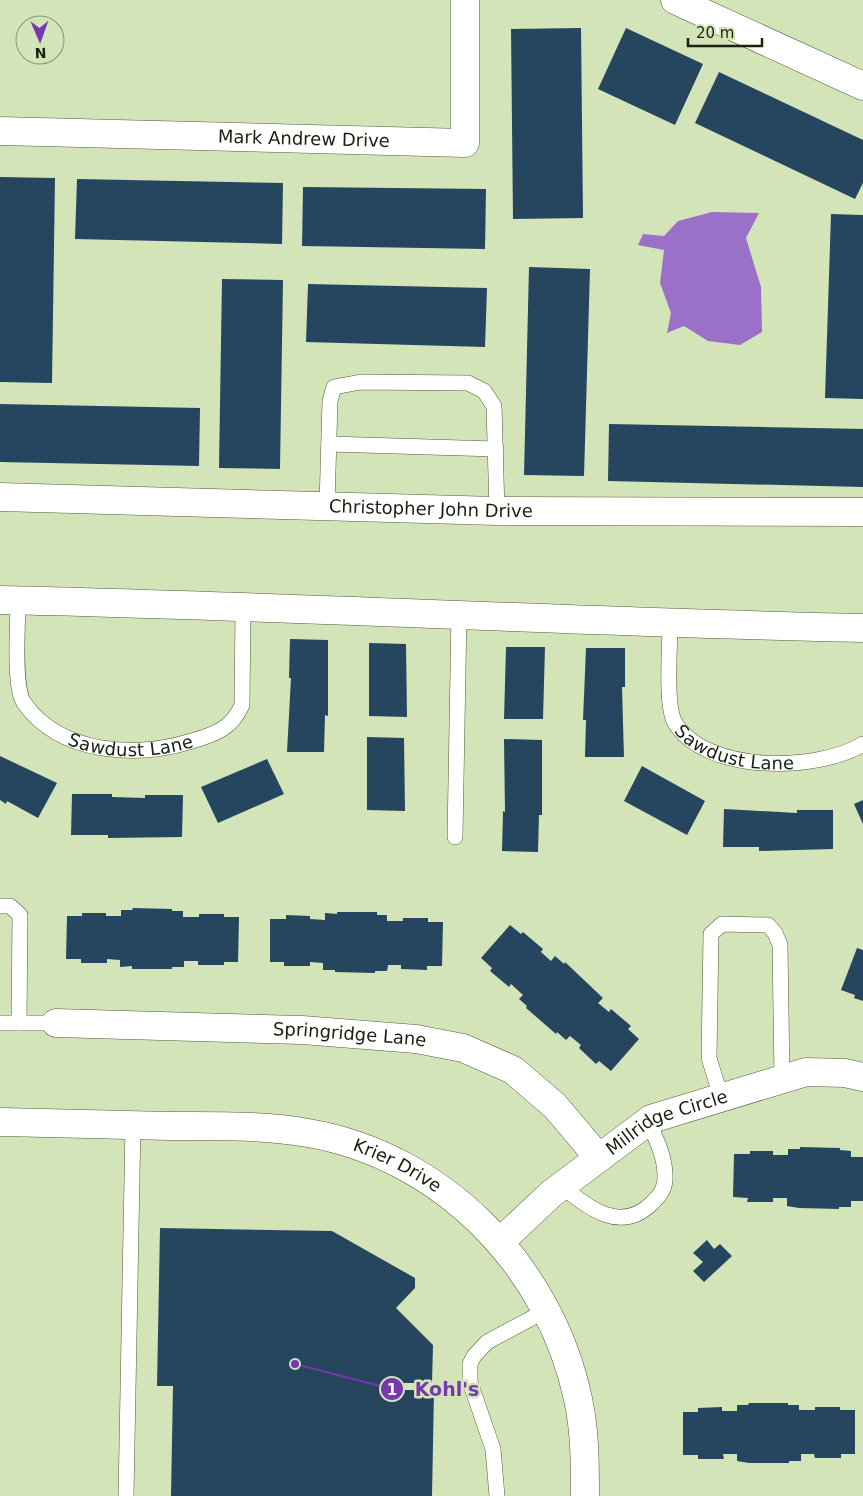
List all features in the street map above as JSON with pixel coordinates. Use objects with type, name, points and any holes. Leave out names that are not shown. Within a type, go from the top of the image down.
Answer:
[{"type":"street","name":"Mark Andrew Drive","points":[[0,131],[465,142],[465,0]]},
{"type":"street","points":[[677,0],[863,86]]},
{"type":"street","name":"Christopher John Drive","points":[[0,497],[497,511],[863,512]]},
{"type":"street","name":"Sawdust Lane","points":[[9,601],[459,614],[670,624],[863,628]]},
{"type":"street","name":"Springridge Lane","points":[[56,1023],[302,1030],[416,1039],[463,1048],[513,1070],[554,1106],[598,1158]]},
{"type":"street","name":"Millridge Circle","points":[[500,1242],[562,1186],[648,1121],[806,1072],[845,1073],[863,1077]]},
{"type":"street","name":"Krier Drive","points":[[0,1122],[265,1128],[308,1133],[352,1145],[392,1161],[426,1180],[466,1209],[500,1242],[526,1276],[547,1310],[567,1358],[579,1403],[584,1445],[585,1496]]},
{"type":"lane","points":[[327,505],[330,400],[334,387],[360,382],[468,383],[484,392],[494,406],[497,511]]},
{"type":"lane","points":[[329,444],[496,449]]},
{"type":"lane","name":"Sawdust Lane","points":[[9,601],[18,686],[24,702],[44,723],[66,736],[89,746],[113,751],[170,748],[221,730],[236,719],[242,705],[243,608]]},
{"type":"lane","points":[[455,837],[459,614]]},
{"type":"lane","name":"Sawdust Lane","points":[[670,624],[670,710],[675,723],[686,736],[705,748],[752,763],[778,764],[831,758],[863,744]]},
{"type":"lane","points":[[0,906],[10,906],[20,916],[19,1023]]},
{"type":"lane","points":[[721,1097],[709,1058],[711,934],[722,924],[768,925],[775,933],[780,945],[782,1078]]},
{"type":"lane","points":[[0,1023],[56,1023]]},
{"type":"lane","points":[[562,1186],[585,1206],[610,1217],[634,1215],[652,1204],[662,1192],[666,1178],[662,1153],[648,1121]]},
{"type":"lane","points":[[126,1496],[133,1125]]},
{"type":"lane","points":[[497,1496],[491,1443],[470,1382],[470,1364],[474,1356],[487,1342],[547,1310]]},
{"type":"shaded area","points":[[712,212],[759,213],[746,238],[761,287],[762,332],[740,345],[708,341],[684,326],[667,333],[671,313],[660,283],[664,250],[638,245],[643,234],[664,236],[678,221]]},
{"type":"building","points":[[581,28],[583,218],[513,219],[511,29]]},
{"type":"building","points":[[626,28],[703,64],[675,125],[598,89]]},
{"type":"building","points":[[719,72],[863,140],[863,183],[855,199],[695,123]]},
{"type":"building","points":[[0,177],[55,178],[52,383],[0,382]]},
{"type":"building","points":[[77,179],[283,183],[282,244],[75,239]]},
{"type":"building","points":[[303,187],[486,189],[485,249],[302,246]]},
{"type":"building","points":[[831,214],[863,215],[863,399],[825,398]]},
{"type":"building","points":[[529,267],[590,269],[584,476],[524,475]]},
{"type":"building","points":[[222,279],[283,280],[280,469],[219,468]]},
{"type":"building","points":[[308,284],[487,288],[485,347],[306,342]]},
{"type":"building","points":[[0,404],[200,408],[199,466],[0,462]]},
{"type":"building","points":[[609,424],[863,429],[863,487],[608,481]]},
{"type":"building","points":[[290,639],[328,640],[328,716],[325,715],[324,752],[287,752],[291,678],[289,678]]},
{"type":"building","points":[[369,643],[406,644],[407,717],[369,716]]},
{"type":"building","points":[[506,647],[545,647],[543,719],[504,719]]},
{"type":"building","points":[[586,648],[625,648],[625,687],[622,687],[624,757],[585,757],[586,720],[583,720]]},
{"type":"building","points":[[367,737],[404,738],[405,811],[367,810]]},
{"type":"building","points":[[504,739],[542,740],[542,815],[539,815],[538,852],[502,851],[503,811],[505,812]]},
{"type":"building","points":[[0,756],[57,783],[38,818],[7,801],[6,804],[0,800]]},
{"type":"building","points":[[267,759],[284,794],[218,823],[201,787]]},
{"type":"building","points":[[642,766],[705,801],[687,835],[624,801]]},
{"type":"building","points":[[72,794],[112,794],[112,797],[145,798],[145,795],[183,795],[182,837],[108,838],[108,835],[71,835]]},
{"type":"building","points":[[863,800],[863,824],[854,804]]},
{"type":"building","points":[[724,809],[797,813],[797,810],[833,810],[833,849],[759,851],[759,847],[723,847]]},
{"type":"building","points":[[133,908],[172,909],[172,911],[183,911],[183,917],[199,917],[199,914],[224,914],[224,917],[239,917],[238,962],[224,962],[224,965],[198,965],[198,961],[184,961],[184,967],[172,967],[172,969],[132,969],[132,966],[120,967],[120,960],[107,959],[107,963],[81,963],[81,959],[66,959],[67,916],[82,916],[82,913],[106,913],[106,916],[121,916],[121,910],[132,910]]},
{"type":"building","points":[[337,912],[377,912],[377,915],[387,915],[387,921],[403,921],[403,918],[428,918],[428,922],[443,922],[442,966],[427,966],[427,970],[401,969],[401,965],[388,965],[387,971],[375,971],[375,973],[323,970],[323,963],[310,962],[310,966],[284,966],[284,962],[270,962],[270,919],[286,919],[286,915],[310,916],[310,919],[325,920],[325,913],[337,914]]},
{"type":"building","points":[[510,925],[521,934],[523,932],[543,949],[541,952],[551,961],[555,956],[564,964],[565,962],[603,998],[598,1003],[609,1012],[611,1009],[631,1026],[628,1029],[639,1039],[611,1071],[599,1061],[596,1064],[579,1048],[581,1045],[570,1036],[566,1040],[557,1032],[556,1034],[526,1008],[527,1006],[519,999],[523,995],[511,984],[509,987],[490,971],[492,968],[481,958]]},
{"type":"building","points":[[857,948],[863,950],[863,1001],[854,998],[855,995],[841,990]]},
{"type":"building","points":[[800,1147],[840,1148],[840,1150],[851,1151],[851,1157],[863,1157],[863,1201],[851,1201],[851,1207],[839,1207],[839,1209],[799,1208],[787,1206],[787,1198],[773,1198],[773,1202],[747,1202],[748,1198],[733,1197],[734,1154],[750,1154],[750,1151],[773,1151],[773,1155],[788,1155],[788,1149],[800,1149]]},
{"type":"building","points":[[160,1228],[332,1231],[415,1278],[415,1288],[396,1308],[433,1345],[432,1383],[399,1383],[399,1390],[434,1390],[432,1496],[171,1496],[173,1386],[157,1386]]},
{"type":"building","points":[[707,1240],[714,1249],[720,1244],[732,1256],[704,1282],[693,1271],[703,1262],[693,1253]]},
{"type":"building","points":[[749,1403],[788,1403],[788,1405],[799,1405],[799,1410],[815,1410],[815,1407],[840,1407],[840,1410],[855,1410],[855,1454],[841,1454],[841,1458],[815,1458],[814,1454],[801,1454],[801,1461],[789,1461],[789,1463],[749,1463],[737,1461],[737,1454],[723,1454],[724,1459],[698,1459],[698,1455],[683,1455],[683,1412],[698,1412],[698,1408],[722,1407],[722,1411],[737,1411],[737,1405],[748,1405]]},
{"type":"place","name":"Kohl's","points":[[295,1364]]}]
